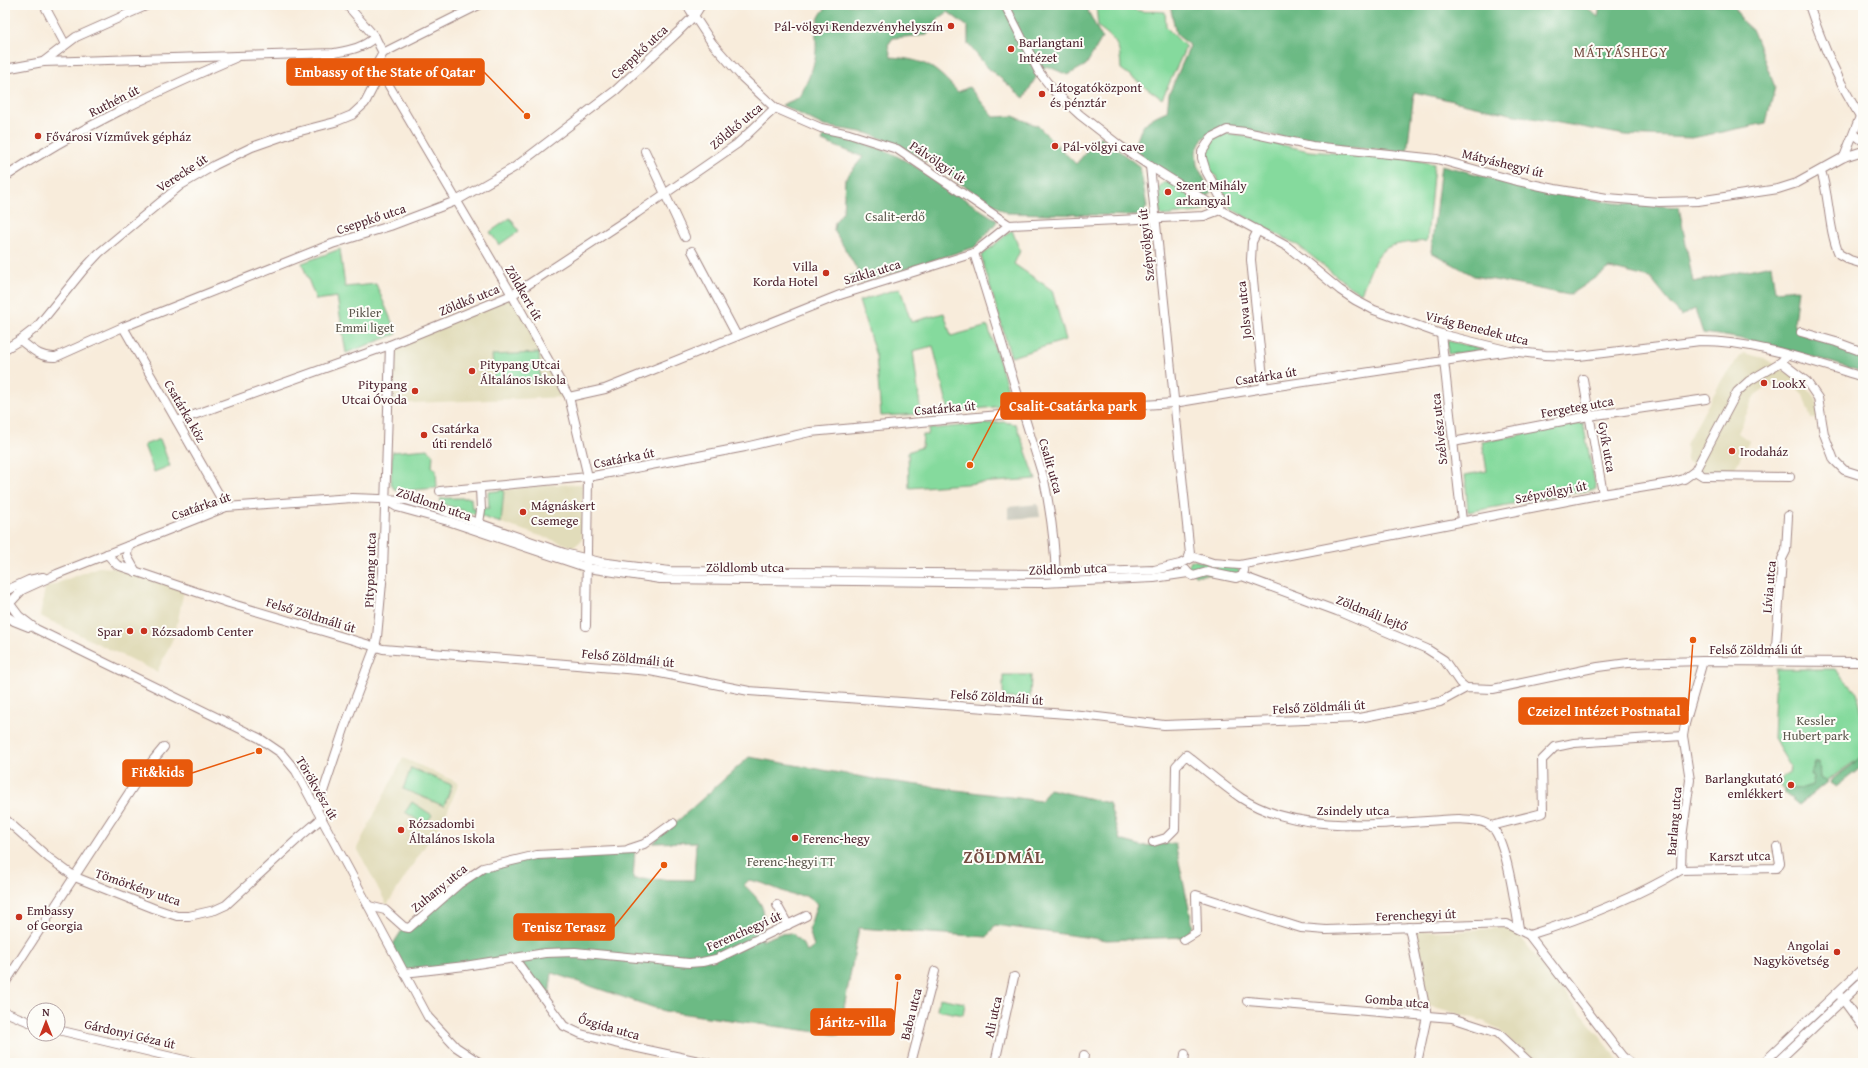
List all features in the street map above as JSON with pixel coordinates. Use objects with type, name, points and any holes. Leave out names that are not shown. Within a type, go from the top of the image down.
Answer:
[{"type":"street","points":[[44,5],[65,44]]},
{"type":"street","points":[[43,62],[65,44],[83,33],[148,5]]},
{"type":"street","points":[[347,5],[376,37],[383,53]]},
{"type":"street","points":[[381,72],[378,62],[383,53],[479,5]]},
{"type":"street","name":"Pálvölgyi út","points":[[687,5],[712,43],[742,77],[775,108],[821,128],[849,134],[897,149],[1010,225]]},
{"type":"street","name":"Cseppkő utca","points":[[20,340],[38,354],[47,358],[56,357],[123,327],[332,244],[390,226],[456,201],[514,167],[616,90],[694,16],[701,5]]},
{"type":"street","points":[[1006,5],[1039,72],[1054,91],[1120,146],[1150,166]]},
{"type":"street","points":[[1809,5],[1822,42],[1849,98],[1862,113],[1844,157]]},
{"type":"street","points":[[5,69],[43,62],[334,53],[353,50],[368,44],[376,37]]},
{"type":"street","name":"Ruthén út","points":[[5,177],[59,143],[168,87],[238,56]]},
{"type":"street","name":"Zöldkert út","points":[[381,72],[512,295],[569,397],[588,477],[588,568],[586,626]]},
{"type":"street","name":"Verecke út","points":[[20,340],[37,327],[84,268],[99,253],[181,185],[215,165],[252,147],[289,134],[335,122],[352,115],[360,110],[365,103],[381,72]]},
{"type":"street","name":"Zöldkő utca","points":[[177,421],[390,345],[512,295],[665,194],[737,144],[775,108]]},
{"type":"street","name":"Mátyáshegyi út","points":[[1220,210],[1221,198],[1206,171],[1202,158],[1202,152],[1211,138],[1227,130],[1246,132],[1312,146],[1437,159],[1513,180],[1607,198],[1634,201],[1686,202],[1764,191],[1797,184],[1844,157],[1863,151]]},
{"type":"street","points":[[1854,134],[1863,142]]},
{"type":"street","points":[[645,151],[685,237]]},
{"type":"street","name":"Virág Benedek utca","points":[[1150,166],[1220,210],[1288,247],[1355,300],[1374,310],[1440,334],[1510,351],[1545,355],[1579,356],[1700,341],[1716,341],[1787,355],[1863,377]]},
{"type":"street","name":"Szépvölgyi út","points":[[1150,166],[1190,554],[1185,567],[1188,573],[1193,576],[1207,572],[1236,578],[1243,571],[1268,558],[1603,494],[1670,483],[1684,479],[1696,471]]},
{"type":"street","points":[[1821,171],[1826,187],[1834,238],[1839,254],[1850,260],[1863,264]]},
{"type":"street","points":[[1010,225],[1204,216],[1220,210]]},
{"type":"street","name":"Szikla utca","points":[[569,397],[605,389],[840,295],[974,253],[1010,225]]},
{"type":"street","name":"Jolsva utca","points":[[1258,230],[1252,242],[1251,260],[1264,388]]},
{"type":"street","points":[[692,251],[737,336]]},
{"type":"street","name":"Csalit utca","points":[[974,253],[1022,413],[1038,458],[1051,512],[1056,578]]},
{"type":"street","name":"Csatárka köz","points":[[123,327],[226,507]]},
{"type":"street","points":[[1801,332],[1836,342],[1863,352]]},
{"type":"street","name":"Szélvész utca","points":[[1440,334],[1462,521]]},
{"type":"street","points":[[5,349],[20,340]]},
{"type":"street","name":"Pitypang utca","points":[[317,810],[345,726],[375,647],[380,611],[390,345]]},
{"type":"street","name":"Csatárka út","points":[[440,491],[588,477],[745,447],[810,432],[1022,413],[1174,403],[1510,351]]},
{"type":"street","points":[[1787,355],[1781,362],[1749,381],[1737,392],[1696,471],[1704,476],[1790,477]]},
{"type":"street","points":[[1781,362],[1807,382],[1818,398],[1824,434],[1834,460],[1844,470],[1863,476]]},
{"type":"street","name":"Gyík utca","points":[[1583,380],[1603,494]]},
{"type":"street","name":"Fergeteg utca","points":[[1453,442],[1589,416],[1706,399]]},
{"type":"street","points":[[479,523],[481,510],[480,488]]},
{"type":"street","name":"Csatárka út","points":[[9,606],[22,590],[57,574],[226,507],[338,498],[384,500]]},
{"type":"street","name":"Zöldlomb utca","points":[[384,500],[406,500],[479,523],[499,535],[588,568],[660,579],[1154,578],[1188,573]]},
{"type":"street","name":"Zöldlomb utca","points":[[384,500],[397,507],[448,522],[587,559],[669,571],[1056,578],[1169,568],[1187,560]]},
{"type":"street","name":"Lívia utca","points":[[1775,661],[1782,559],[1786,551],[1788,516]]},
{"type":"street","name":"Szépvölgyi út","points":[[1188,542],[1192,554],[1198,557]]},
{"type":"street","points":[[128,546],[128,556],[136,572]]},
{"type":"street","name":"Felső Zöldmáli út","points":[[107,554],[117,566],[229,603],[375,647],[416,653],[650,671],[749,691],[1081,715],[1164,725],[1359,718],[1440,702],[1466,688],[1493,689],[1598,667],[1628,663],[1702,661],[1863,662]]},
{"type":"street","points":[[1187,560],[1198,557],[1213,563],[1243,571]]},
{"type":"street","name":"Zöldmáli lejtő","points":[[1243,571],[1254,580],[1337,611],[1427,649],[1444,660],[1460,683],[1466,688]]},
{"type":"street","name":"Csatárka út","points":[[5,593],[29,580],[57,574]]},
{"type":"street","name":"Törökvész út","points":[[5,593],[8,597],[9,606],[36,629]]},
{"type":"street","name":"Törökvész út","points":[[5,615],[21,625],[36,629],[259,738],[274,747],[291,764],[322,818],[428,1016],[456,1047],[480,1063]]},
{"type":"street","name":"Barlang utca","points":[[1529,935],[1604,908],[1660,882],[1681,870],[1684,822],[1690,780],[1684,736],[1685,724],[1702,661]]},
{"type":"street","points":[[1519,928],[1514,894],[1500,840],[1491,826],[1544,813],[1542,760],[1554,747],[1574,743],[1684,736]]},
{"type":"street","points":[[5,982],[140,776],[164,747]]},
{"type":"street","name":"Zsindely utca","points":[[1153,842],[1166,838],[1175,830],[1176,766],[1186,755],[1242,798],[1280,816],[1308,822],[1332,824],[1459,819],[1477,821],[1491,826]]},
{"type":"street","name":"Tömörkény utca","points":[[5,819],[49,858],[75,877],[176,916],[203,914],[221,907],[236,898],[300,836],[322,818]]},
{"type":"street","name":"Zuhany utca","points":[[626,850],[644,844],[673,823]]},
{"type":"street","name":"Karszt utca","points":[[1681,870],[1777,868],[1780,863],[1777,847]]},
{"type":"street","name":"Zuhany utca","points":[[369,906],[385,910],[404,927],[409,928],[459,884],[483,868],[537,855],[635,850]]},
{"type":"street","name":"Ferenchegyi út","points":[[1184,940],[1197,932],[1196,894],[1301,928],[1326,930],[1507,924],[1519,928],[1529,935],[1622,1056],[1630,1063]]},
{"type":"street","points":[[777,906],[788,925]]},
{"type":"street","name":"Ferenchegyi út","points":[[404,973],[465,966],[545,953],[575,952],[689,963],[702,962],[716,959],[806,916]]},
{"type":"street","points":[[1410,928],[1427,1016],[1417,1063]]},
{"type":"street","name":"Őzgida utca","points":[[514,958],[564,1026],[581,1034],[601,1040],[708,1063]]},
{"type":"street","points":[[1763,1063],[1863,968]]},
{"type":"street","name":"Baba utca","points":[[911,1063],[935,971]]},
{"type":"street","name":"Ali utca","points":[[995,1063],[1014,977]]},
{"type":"street","points":[[1776,1063],[1863,981]]},
{"type":"street","points":[[1837,993],[1844,1000],[1863,1027]]},
{"type":"street","name":"Gomba utca","points":[[1247,1001],[1452,1018],[1498,1033],[1530,1063]]},
{"type":"street","points":[[5,1012],[26,1021]]},
{"type":"street","name":"Gárdonyi Géza út","points":[[66,1032],[197,1063]]},
{"type":"street","points":[[1184,1063],[1185,1054]]},
{"type":"street","points":[[760,1063],[776,1063]]},
{"type":"shaded area","name":"Pitypang Utcai Általános Iskola","points":[[512,295],[569,397],[388,404],[390,345]]},
{"type":"shaded area","points":[[1743,353],[1764,358],[1804,383],[1816,398],[1820,418],[1811,419],[1803,395],[1794,386],[1784,382],[1768,386],[1755,395],[1738,433],[1749,441],[1733,472],[1705,472],[1687,461],[1686,444],[1723,378]]},
{"type":"shaded area","points":[[582,484],[582,540],[574,547],[501,523],[504,490],[546,485]]},
{"type":"shaded area","points":[[1038,504],[1040,517],[1008,519],[1008,507]]},
{"type":"shaded area","points":[[98,567],[113,568],[184,590],[175,634],[157,672],[40,616],[45,588]]},
{"type":"shaded area","name":"Rózsadombi Általános Iskola","points":[[403,758],[459,783],[447,812],[387,905],[357,848]]},
{"type":"shaded area","points":[[1504,927],[1518,934],[1621,1063],[1534,1063],[1498,1029],[1483,1021],[1428,1005],[1415,931],[1464,931]]},
{"type":"green space","points":[[829,5],[1036,5],[1044,8],[1047,5],[1089,5],[1088,11],[1102,38],[1086,65],[1068,75],[1047,66],[1039,72],[1024,98],[987,67],[968,44],[968,27],[948,12],[938,19],[927,35],[893,38],[888,45],[891,57],[913,60],[929,66],[943,76],[958,92],[969,87],[994,117],[1013,116],[1038,126],[1076,164],[1100,136],[1140,167],[1147,207],[1143,213],[1136,216],[1007,213],[901,146],[867,133],[824,126],[782,105],[800,97],[814,64],[817,24],[823,11]]},
{"type":"green space","points":[[1096,5],[1126,5],[1140,11],[1165,12],[1166,27],[1186,47],[1162,99],[1121,69],[1120,55],[1116,44],[1098,27]]},
{"type":"green space","points":[[1170,5],[1584,5],[1598,17],[1600,5],[1734,5],[1742,21],[1753,31],[1775,87],[1766,123],[1692,138],[1625,135],[1510,114],[1414,92],[1407,152],[1333,146],[1231,128],[1213,131],[1202,139],[1196,152],[1197,165],[1211,192],[1207,198],[1133,154],[1140,132],[1146,123],[1167,111],[1169,94],[1190,46],[1176,34]]},
{"type":"green space","points":[[1230,133],[1309,151],[1411,159],[1434,164],[1427,241],[1398,244],[1382,251],[1372,266],[1361,293],[1350,287],[1299,246],[1231,209],[1216,176],[1207,171],[1204,158],[1206,149],[1217,136]]},
{"type":"green space","name":"Csalit-erdő","points":[[825,135],[868,145],[907,161],[997,220],[996,223],[975,247],[851,286],[849,276],[859,273],[834,230],[835,222],[843,212],[845,179],[863,157],[822,141]]},
{"type":"green space","points":[[1441,165],[1538,190],[1615,203],[1679,207],[1693,282],[1771,265],[1775,291],[1798,289],[1794,323],[1799,333],[1863,355],[1863,372],[1804,354],[1744,339],[1703,333],[1695,309],[1681,316],[1650,278],[1610,268],[1569,295],[1474,276],[1431,252]]},
{"type":"green space","points":[[1171,182],[1202,204],[1205,209],[1204,211],[1163,216],[1160,214],[1159,187],[1163,183]]},
{"type":"green space","points":[[510,218],[519,231],[499,245],[490,232]]},
{"type":"green space","points":[[1012,230],[1020,251],[1014,264],[1052,290],[1066,340],[1011,357],[981,256]]},
{"type":"green space","name":"Pikler Emmi liget","points":[[340,249],[345,287],[376,284],[397,334],[346,353],[337,297],[316,300],[302,263]]},
{"type":"green space","points":[[900,288],[911,322],[944,313],[951,336],[988,326],[1013,405],[949,412],[933,346],[913,351],[921,414],[881,416],[876,356],[859,301]]},
{"type":"green space","points":[[1449,341],[1485,350],[1448,354],[1447,342]]},
{"type":"green space","points":[[539,353],[540,379],[494,382],[492,355]]},
{"type":"green space","points":[[1003,422],[1016,424],[1036,479],[909,488],[908,452],[922,447],[923,435],[928,435],[929,429]]},
{"type":"green space","points":[[1583,423],[1596,489],[1468,512],[1465,475],[1487,471],[1482,442]]},
{"type":"green space","points":[[160,439],[170,466],[154,472],[144,445]]},
{"type":"green space","points":[[428,449],[433,455],[432,467],[436,470],[437,488],[402,491],[394,489],[391,484],[392,452]]},
{"type":"green space","points":[[504,490],[501,523],[440,503],[441,498],[471,498],[472,509],[489,508],[488,492]]},
{"type":"green space","points":[[1191,560],[1237,568],[1240,572],[1239,574],[1195,575],[1188,567]]},
{"type":"green space","name":"Kessler Hubert park","points":[[1776,669],[1835,669],[1857,693],[1863,717],[1863,756],[1822,784],[1799,793],[1784,789],[1781,785],[1782,778],[1789,773],[1790,766],[1773,738]]},
{"type":"green space","points":[[1003,675],[1031,675],[1030,698],[1003,698]]},
{"type":"green space","points":[[1863,754],[1863,766],[1836,787],[1830,783],[1831,780],[1852,765]]},
{"type":"green space","name":"Ferenc-hegyi TT","points":[[749,757],[880,780],[1041,801],[1049,789],[1109,803],[1120,840],[1142,846],[1175,843],[1193,927],[1185,937],[1107,940],[995,925],[987,937],[859,928],[839,1035],[664,1011],[552,973],[548,1004],[514,958],[404,973],[390,949],[404,927],[483,868],[509,861],[635,850],[633,879],[694,880],[696,842],[653,843]],"holes":[[[749,880],[762,883],[792,895],[807,896],[817,904],[809,929],[814,947],[807,952],[802,943],[792,933],[779,934],[761,941],[764,923],[763,910],[761,904],[752,892],[744,885]]]},
{"type":"green space","points":[[1819,762],[1820,778],[1827,782],[1799,805],[1784,793],[1787,788],[1800,789],[1812,785],[1814,778],[1811,774],[1815,763]]},
{"type":"green space","points":[[411,768],[452,785],[444,806],[403,789]]},
{"type":"green space","points":[[412,802],[432,815],[425,825],[405,812]]},
{"type":"green space","points":[[939,998],[965,1003],[963,1015],[937,1010]]},
{"type":"place","name":"Pál-völgyi Rendezvényhelyszín","points":[[951,26]]},
{"type":"place","name":"Barlangtani Intézet","points":[[1011,49]]},
{"type":"place","name":"Látogatóközpont és pénztár","points":[[1042,94]]},
{"type":"place","name":"Embassy of the State of Qatar","points":[[527,116]]},
{"type":"place","name":"Fővárosi Vízművek gépház","points":[[38,136]]},
{"type":"place","name":"Pál-völgyi cave","points":[[1055,146]]},
{"type":"place","name":"Szent Mihály arkangyal","points":[[1168,192]]},
{"type":"place","name":"Villa Korda Hotel","points":[[826,273]]},
{"type":"place","name":"Pitypang Utcai Általános Iskola","points":[[472,371]]},
{"type":"place","name":"LookX","points":[[1764,383]]},
{"type":"place","name":"Pitypang Utcai Óvoda","points":[[415,391]]},
{"type":"place","name":"Csatárka úti rendelő","points":[[424,435]]},
{"type":"place","name":"Irodaház","points":[[1732,451]]},
{"type":"place","name":"Csalit-Csatárka park","points":[[970,465]]},
{"type":"place","name":"Mágnáskert Csemege","points":[[523,512]]},
{"type":"place","name":"Spar","points":[[130,631]]},
{"type":"place","name":"Rózsadomb Center","points":[[144,631]]},
{"type":"place","name":"Czeizel Intézet Postnatal","points":[[1693,640]]},
{"type":"place","name":"Fit&kids","points":[[259,751]]},
{"type":"place","name":"Barlangkutató emlékkert","points":[[1791,785]]},
{"type":"place","name":"Rózsadombi Általános Iskola","points":[[401,830]]},
{"type":"place","name":"Ferenc-hegy","points":[[795,838]]},
{"type":"place","name":"Tenisz Terasz","points":[[664,865]]},
{"type":"place","name":"Embassy of Georgia","points":[[19,917]]},
{"type":"place","name":"Angolai Nagykövetség","points":[[1837,952]]},
{"type":"place","name":"Járitz-villa","points":[[898,977]]},
{"type":"district","name":"MÁTYÁSHEGY","points":[[1621,52]]},
{"type":"district","name":"ZÖLDMÁL","points":[[1004,856]]}]
